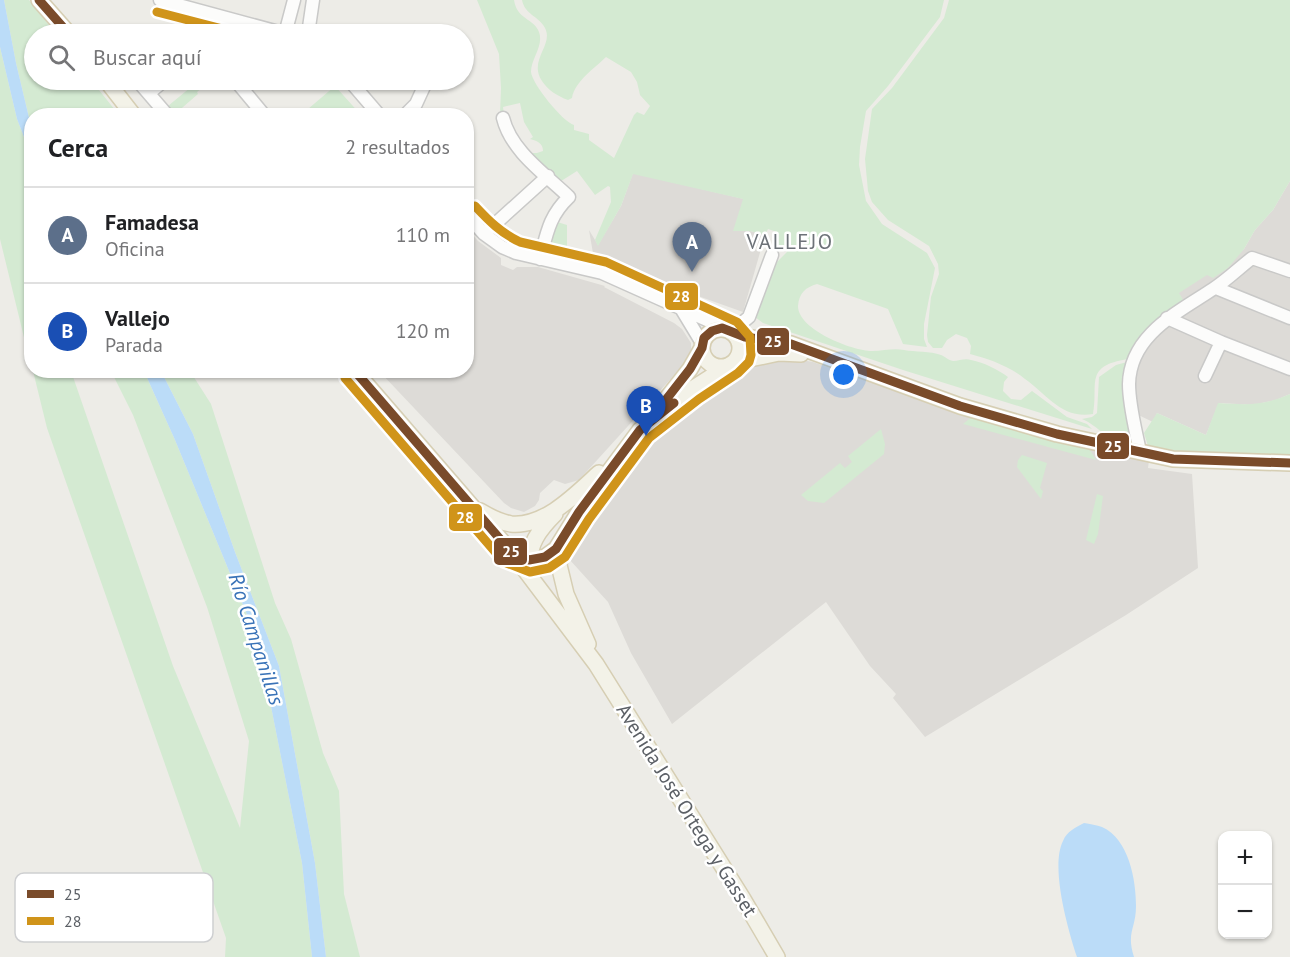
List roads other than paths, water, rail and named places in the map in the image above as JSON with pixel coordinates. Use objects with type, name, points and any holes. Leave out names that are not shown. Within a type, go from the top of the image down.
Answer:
[{"type":"main road","points":[[39,0],[60,24]]},
{"type":"main road","points":[[114,90],[128,108]]},
{"type":"main road","points":[[534,580],[529,560],[535,539],[545,524],[620,454],[647,424],[690,369],[712,331],[729,331],[745,337],[792,344],[960,406],[1057,435],[1173,459],[1290,463]]},
{"type":"main road","points":[[647,424],[692,389],[733,362],[739,355],[740,345],[735,335],[729,331]]},
{"type":"main road","points":[[702,346],[706,359],[721,367],[733,362],[778,353],[819,354]]},
{"type":"main road","name":"Avenida José Ortega y Gasset","points":[[361,378],[513,554],[596,663],[777,957]]},
{"type":"main road","points":[[513,554],[529,560],[545,557],[556,549],[620,454]]},
{"type":"main road","points":[[472,507],[496,520],[510,524],[525,524],[543,517],[565,503]]},
{"type":"main road","name":"Avenida José Ortega y Gasset","points":[[563,539],[559,565],[566,594],[596,663]]},
{"type":"street","points":[[160,0],[249,24]]},
{"type":"street","points":[[288,24],[294,0]]},
{"type":"street","points":[[309,24],[313,0]]},
{"type":"street","points":[[186,7],[185,17],[190,24]]},
{"type":"street","points":[[146,90],[161,108]]},
{"type":"street","points":[[149,93],[153,90]]},
{"type":"street","points":[[244,90],[259,108]]},
{"type":"street","points":[[358,90],[373,108]]},
{"type":"street","points":[[412,108],[422,90]]},
{"type":"street","points":[[503,118],[515,145],[569,197],[551,220],[540,259]]},
{"type":"street","points":[[484,234],[548,176]]},
{"type":"street","points":[[474,223],[484,234],[502,247],[540,259],[602,273],[729,331],[749,317],[772,255]]},
{"type":"street","points":[[1140,452],[1129,384],[1133,361],[1148,335],[1167,318],[1216,288],[1252,258],[1290,271]]},
{"type":"street","points":[[1216,288],[1290,318]]},
{"type":"street","points":[[681,309],[702,346]]},
{"type":"street","points":[[1167,318],[1290,369]]},
{"type":"street","points":[[1205,376],[1221,342]]},
{"type":"water","points":[[0,0],[4,0],[27,108],[24,108],[24,137],[17,119],[0,47]]},
{"type":"water","name":"Río Campanillas","points":[[147,378],[165,378],[193,434],[279,666],[315,863],[326,957],[312,957],[302,863],[263,666],[248,617]]},
{"type":"water","points":[[1084,823],[1100,826],[1111,833],[1125,850],[1136,896],[1136,914],[1131,936],[1134,957],[1077,957],[1062,899],[1058,866],[1065,838],[1072,830]]},
{"type":"place","name":"Famadesa","points":[[692,272]]},
{"type":"place","name":"Vallejo","points":[[646,436]]},
{"type":"district","name":"VALLEJO","points":[[790,242]]}]
